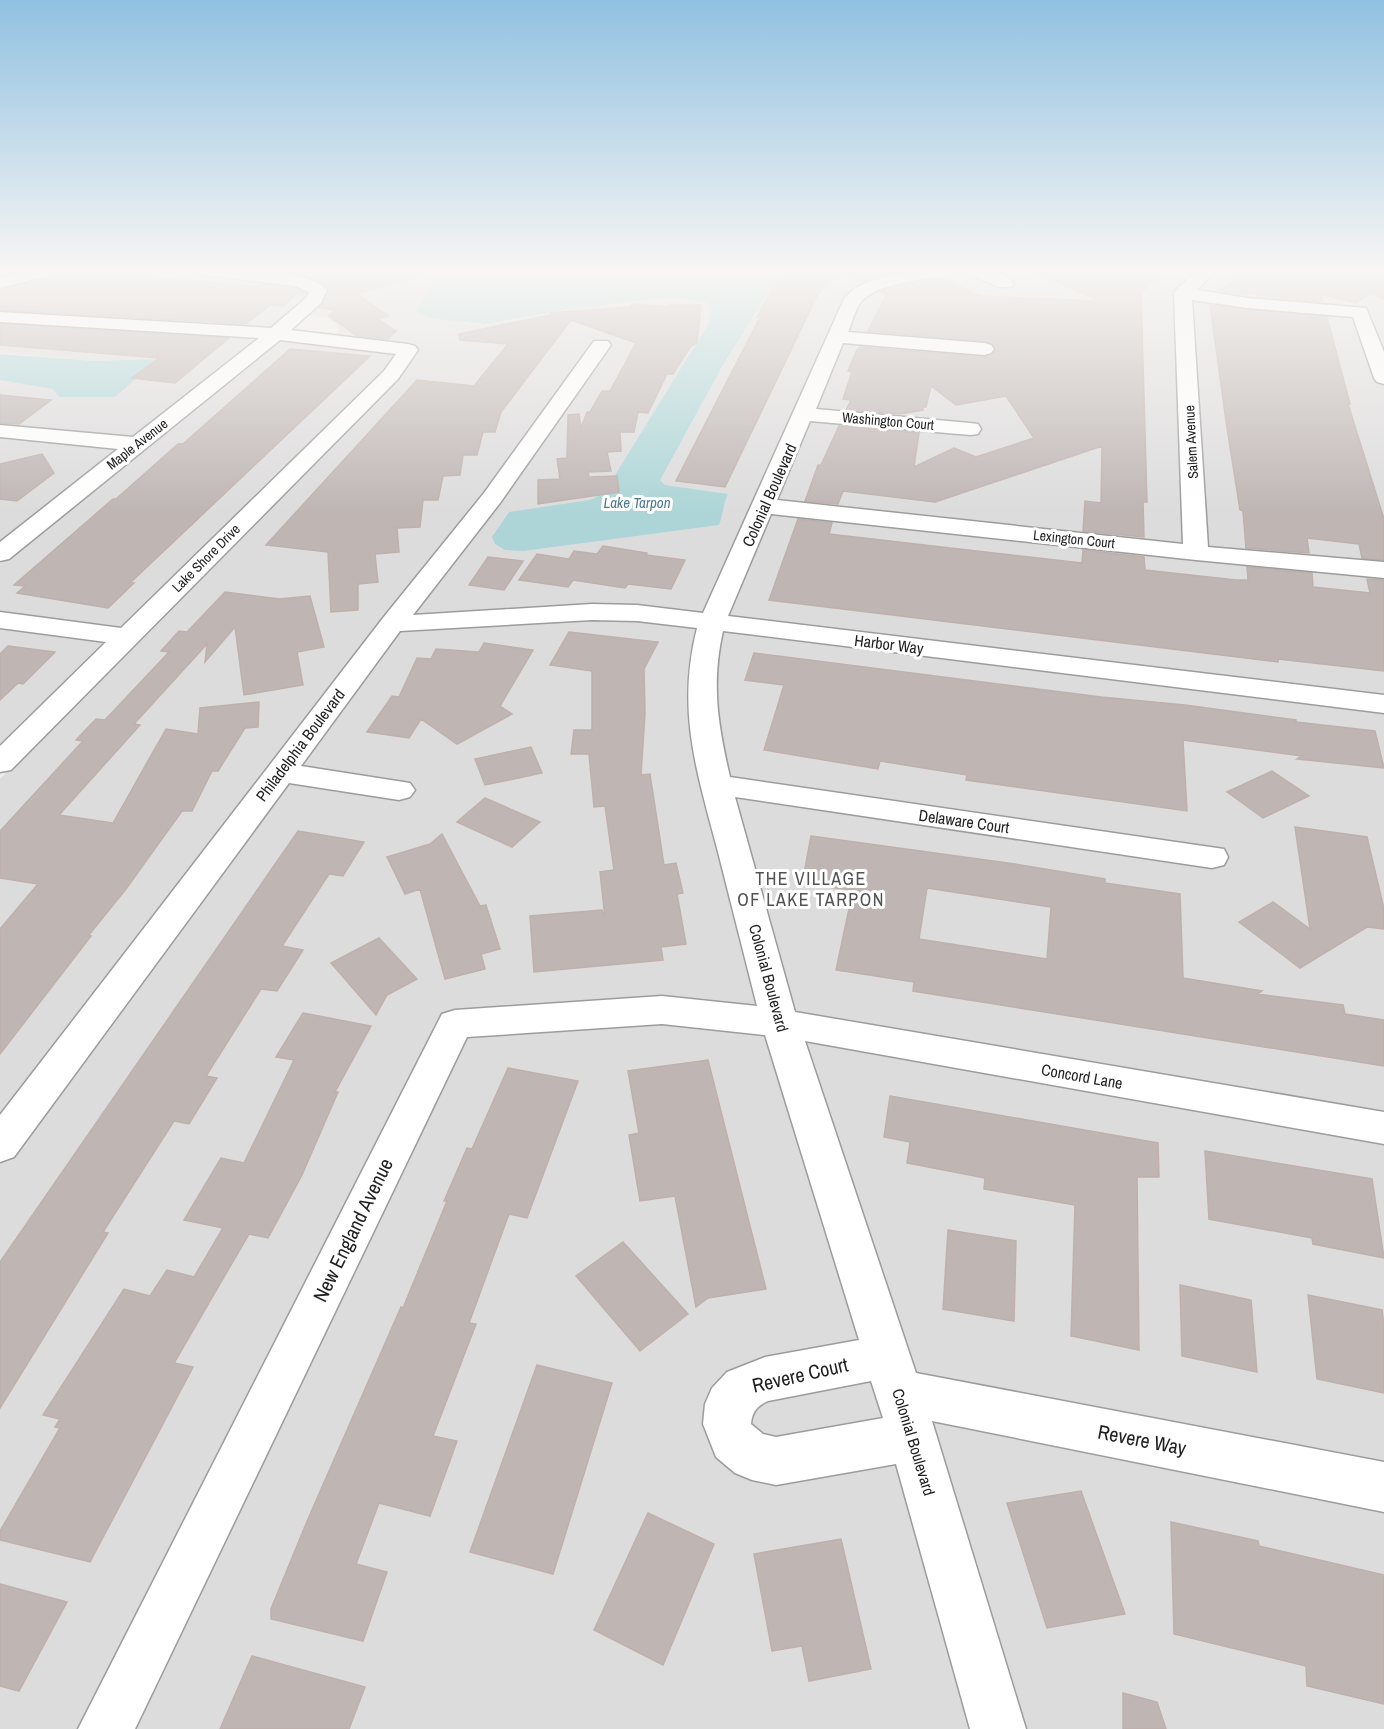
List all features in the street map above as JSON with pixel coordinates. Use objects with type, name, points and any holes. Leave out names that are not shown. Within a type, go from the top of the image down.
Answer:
[{"type":"street","name":"Maple Avenue","points":[[0,554],[255,351]]},
{"type":"street","name":"Lake Shore Drive","points":[[0,763],[392,375],[408,351]]},
{"type":"street","name":"Philadelphia Boulevard","points":[[0,1145],[392,624],[492,498],[597,351]]},
{"type":"street","name":"Colonial Boulevard","points":[[830,351],[805,414],[712,622],[703,659],[701,696],[704,730],[716,785],[780,1023],[914,1437],[998,1729]]},
{"type":"street","name":"Salem Avenue","points":[[1187,351],[1196,553]]},
{"type":"street","points":[[1374,351],[1384,378]]},
{"type":"street","name":"Washington Court","points":[[805,414],[970,429]]},
{"type":"street","points":[[0,431],[135,444]]},
{"type":"street","name":"Lexington Court","points":[[764,506],[1196,553],[1384,570]]},
{"type":"street","name":"Harbor Way","points":[[392,624],[592,612],[637,613],[1384,704]]},
{"type":"street","points":[[0,620],[126,638]]},
{"type":"street","points":[[280,772],[399,790]]},
{"type":"street","name":"Delaware Court","points":[[716,785],[1212,857]]},
{"type":"street","name":"New England Avenue","points":[[106,1729],[455,1024],[662,1010],[780,1023]]},
{"type":"street","name":"Concord Lane","points":[[780,1023],[1384,1128]]},
{"type":"street","name":"Revere Court","points":[[893,1374],[765,1379],[744,1388],[729,1404],[727,1424],[733,1440],[752,1456],[776,1461],[914,1437]]},
{"type":"street","name":"Revere Way","points":[[893,1374],[1384,1487]]},
{"type":"shaded area","points":[[0,351],[245,351],[131,439],[0,427],[0,380],[115,397],[158,359],[95,361],[0,353]]},
{"type":"shaded area","points":[[265,351],[397,352],[382,374],[120,629],[0,613],[0,564]]},
{"type":"shaded area","points":[[419,351],[694,351],[603,497],[496,541],[654,484],[732,351],[1384,351],[1384,1729],[0,1729],[0,779],[401,376]]},
{"type":"shaded area","points":[[0,436],[120,447],[0,544]]},
{"type":"shaded area","points":[[0,627],[107,642],[0,747]]},
{"type":"water","name":"Lake Tarpon","points":[[692,351],[732,351],[660,480],[665,485],[728,494],[719,525],[523,551],[505,550],[495,544],[492,537],[509,512],[590,500],[604,493]]},
{"type":"water","points":[[0,354],[95,361],[159,359],[115,397],[59,397],[53,389],[0,380]]},
{"type":"building","points":[[70,351],[214,351],[175,383],[132,378],[159,358]]},
{"type":"building","points":[[288,351],[370,356],[130,583],[134,583],[108,608],[17,593],[25,586],[14,585],[178,444],[183,444]]},
{"type":"building","points":[[503,351],[548,351],[501,412],[495,432],[483,432],[477,455],[463,455],[460,475],[443,476],[438,500],[423,500],[420,527],[397,528],[399,552],[375,554],[378,582],[358,584],[358,610],[331,612],[328,552],[266,545],[417,380],[474,386]]},
{"type":"building","points":[[632,351],[688,351],[673,374],[667,374],[648,413],[638,412],[634,432],[620,432],[621,451],[607,452],[611,471],[588,472],[589,477],[617,476],[619,492],[538,504],[538,480],[560,479],[557,459],[567,458],[568,415],[579,414],[581,428],[587,412],[590,412],[602,391],[610,391]]},
{"type":"building","points":[[743,351],[791,351],[725,487],[676,481]]},
{"type":"building","points":[[857,351],[906,351],[984,357],[992,355],[995,351],[1143,351],[1147,502],[1143,502],[1144,537],[1083,531],[1085,501],[1101,503],[1102,446],[935,502],[843,491],[838,504],[805,501],[818,465],[821,465],[839,426],[919,433],[914,467],[954,448],[976,457],[1034,438],[1006,396],[956,405],[931,386],[926,407],[923,407],[923,410],[900,414],[846,410],[851,400],[843,399],[852,372],[848,371]]},
{"type":"building","points":[[1216,351],[1336,351],[1350,404],[1348,404],[1384,519],[1384,560],[1362,558],[1359,544],[1307,538],[1309,553],[1246,548],[1243,511],[1240,510]]},
{"type":"building","points":[[0,395],[51,400],[19,424],[0,423]]},
{"type":"building","points":[[42,454],[54,473],[17,501],[0,499],[0,464]]},
{"type":"building","points":[[798,519],[832,523],[829,534],[1082,563],[1083,550],[1144,557],[1145,570],[1236,580],[1248,580],[1247,567],[1312,573],[1313,587],[1370,593],[1367,579],[1384,580],[1384,671],[1278,659],[1278,662],[769,600]]},
{"type":"building","points":[[603,546],[685,560],[671,589],[628,584],[625,588],[573,580],[568,587],[519,580],[537,554],[569,559],[574,551],[597,554]]},
{"type":"building","points":[[488,557],[523,561],[504,590],[469,585]]},
{"type":"building","points":[[225,592],[279,599],[310,596],[324,647],[297,652],[303,685],[244,695],[235,627],[205,662],[207,644],[134,724],[140,725],[59,815],[113,823],[166,729],[198,734],[200,708],[259,702],[258,727],[245,728],[218,771],[212,771],[192,811],[182,811],[126,889],[88,936],[91,936],[0,1054],[0,929],[38,884],[0,878],[0,831],[83,741],[76,740],[96,719],[105,720],[169,652],[161,651],[179,631],[187,632]]},
{"type":"building","points":[[569,632],[658,642],[644,669],[645,713],[641,775],[650,774],[664,865],[676,863],[683,893],[677,894],[686,944],[661,947],[663,960],[534,972],[530,916],[602,910],[605,918],[600,872],[614,870],[605,806],[594,807],[589,754],[571,754],[574,730],[592,730],[592,671],[550,665]]},
{"type":"building","points":[[484,643],[533,650],[500,706],[512,714],[457,744],[421,719],[409,738],[367,732],[392,696],[399,697],[417,658],[431,659],[436,649],[479,652]]},
{"type":"building","points":[[8,646],[55,652],[23,684],[18,683],[0,700],[0,654]]},
{"type":"building","points":[[754,653],[1101,697],[1185,705],[1375,731],[1384,768],[1297,759],[1302,756],[1183,740],[1187,811],[966,780],[967,775],[880,761],[878,769],[764,750],[784,685],[745,680]]},
{"type":"building","points":[[531,747],[542,773],[485,785],[475,759]]},
{"type":"building","points":[[1272,771],[1309,796],[1263,818],[1227,792]]},
{"type":"building","points":[[485,798],[540,822],[512,847],[457,822]]},
{"type":"building","points":[[1295,827],[1367,837],[1384,909],[1384,929],[1367,927],[1300,968],[1239,922],[1273,902],[1310,929]]},
{"type":"building","points":[[298,831],[364,842],[343,876],[329,874],[282,946],[303,950],[277,991],[261,989],[206,1076],[217,1078],[189,1124],[174,1121],[103,1232],[108,1233],[0,1408],[0,1262]]},
{"type":"building","points":[[442,834],[480,906],[486,905],[500,949],[481,954],[485,969],[445,979],[420,889],[405,894],[387,857],[430,844]]},
{"type":"building","points":[[811,836],[1015,864],[1105,879],[1105,883],[1180,894],[1183,978],[1262,991],[1257,994],[1343,1005],[1345,1014],[1384,1020],[1384,1066],[913,991],[914,982],[836,970],[853,890],[802,884]],"holes":[[[927,888],[1051,907],[1047,959],[919,939]]]},
{"type":"building","points":[[379,938],[417,979],[387,995],[376,1015],[331,963]]},
{"type":"building","points":[[303,1013],[371,1026],[335,1092],[338,1092],[302,1175],[268,1238],[249,1234],[174,1363],[193,1367],[90,1562],[0,1540],[0,1531],[60,1428],[55,1427],[60,1419],[43,1415],[124,1289],[150,1296],[167,1270],[194,1277],[223,1228],[184,1220],[221,1158],[244,1163],[294,1060],[276,1057]]},
{"type":"building","points":[[708,1060],[766,1289],[708,1298],[696,1307],[675,1196],[640,1201],[629,1135],[639,1133],[628,1071]]},
{"type":"building","points":[[508,1068],[578,1081],[527,1218],[509,1214],[469,1323],[476,1324],[433,1436],[457,1441],[430,1516],[379,1503],[356,1564],[387,1572],[363,1641],[271,1619],[271,1609],[308,1519],[401,1307],[403,1308],[447,1201],[444,1201],[467,1148],[472,1149]]},
{"type":"building","points":[[890,1096],[1158,1143],[1159,1177],[1137,1177],[1139,1350],[1071,1336],[1075,1205],[984,1189],[985,1178],[907,1163],[910,1142],[884,1137]]},
{"type":"building","points":[[1205,1151],[1372,1179],[1384,1258],[1313,1244],[1312,1238],[1209,1219]]},
{"type":"building","points":[[948,1230],[1016,1241],[1014,1321],[943,1309]]},
{"type":"building","points":[[623,1242],[688,1314],[640,1351],[576,1276]]},
{"type":"building","points":[[1180,1285],[1251,1300],[1257,1372],[1182,1356]]},
{"type":"building","points":[[1308,1295],[1382,1310],[1384,1393],[1317,1379]]},
{"type":"building","points":[[537,1365],[612,1383],[553,1574],[470,1552]]},
{"type":"building","points":[[1081,1491],[1125,1614],[1047,1628],[1007,1503]]},
{"type":"building","points":[[648,1513],[714,1544],[663,1665],[594,1630]]},
{"type":"building","points":[[1171,1522],[1258,1541],[1259,1546],[1384,1575],[1384,1704],[1307,1686],[1306,1666],[1174,1634]]},
{"type":"building","points":[[841,1539],[871,1669],[809,1681],[802,1646],[772,1651],[754,1554]]},
{"type":"building","points":[[0,1584],[67,1602],[19,1691],[0,1686]]},
{"type":"building","points":[[252,1656],[365,1687],[349,1729],[220,1729]]},
{"type":"building","points":[[1123,1693],[1157,1702],[1166,1729],[1123,1729]]},
{"type":"district","name":"THE VILLAGE OF LAKE TARPON","points":[[811,889]]}]
